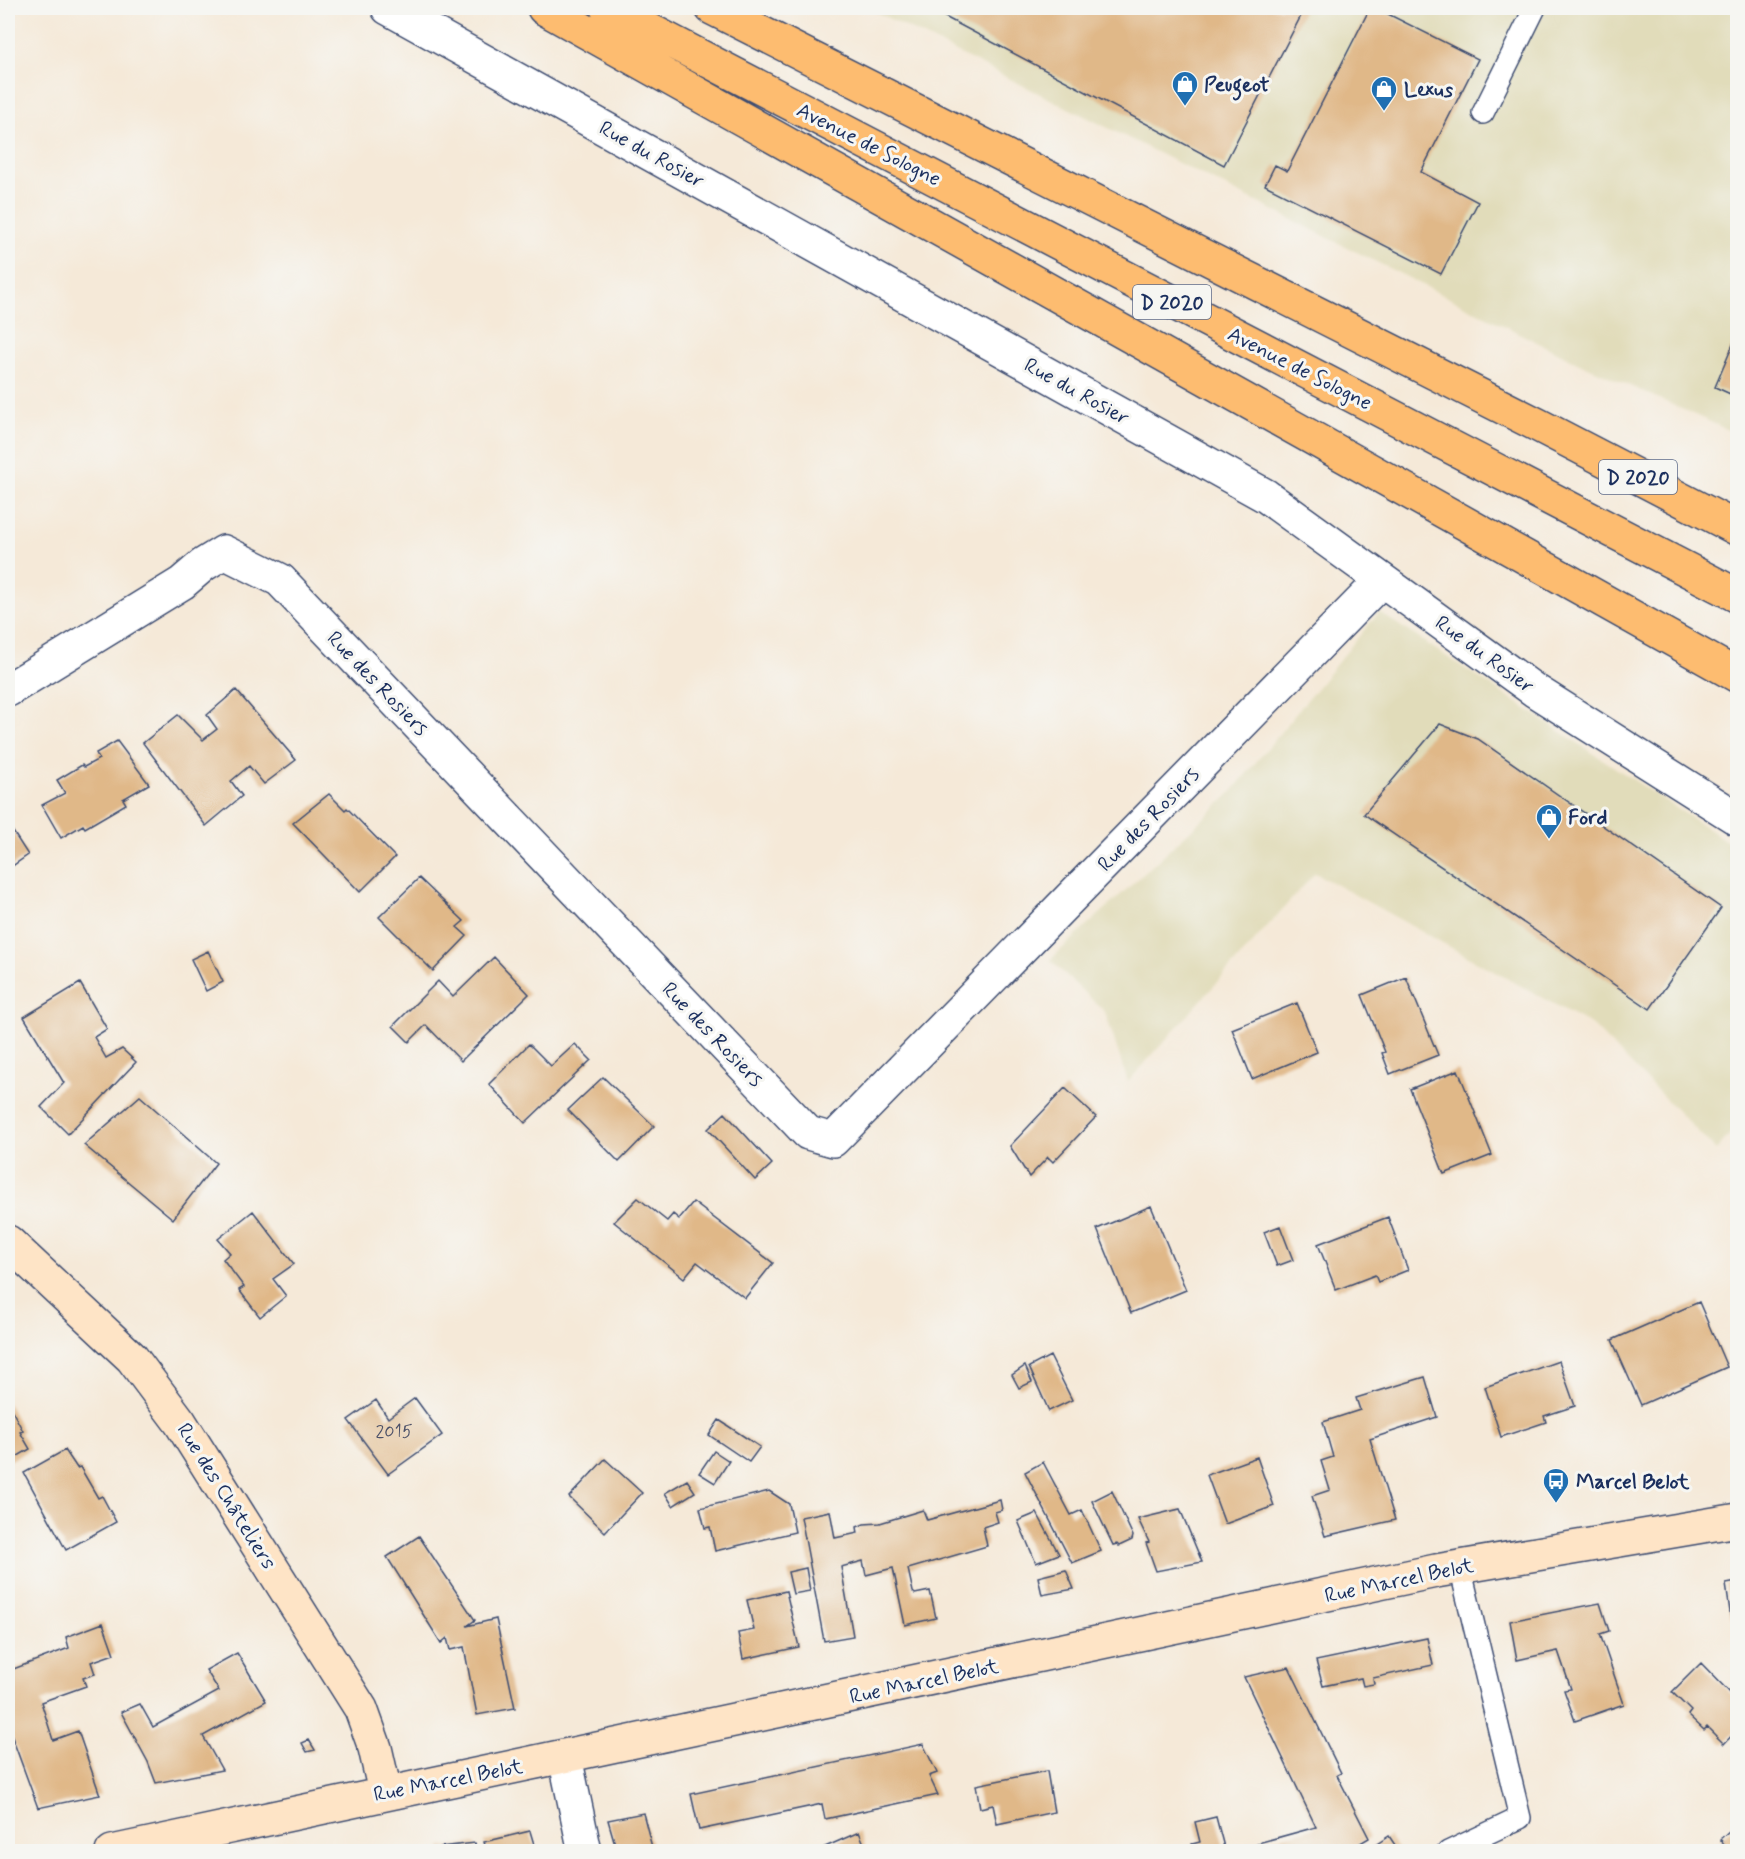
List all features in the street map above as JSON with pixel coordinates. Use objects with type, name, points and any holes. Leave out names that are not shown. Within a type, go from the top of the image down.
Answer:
[{"type":"main road","points":[[544,8],[1737,676]]},
{"type":"main road","name":"Avenue de Sologne","points":[[607,8],[1737,596]]},
{"type":"main road","points":[[712,8],[857,83]]},
{"type":"main road","points":[[727,8],[857,83]]},
{"type":"main road","name":"D 2020","points":[[857,83],[1538,425],[1737,529]]},
{"type":"main road","points":[[1538,425],[1737,507]]},
{"type":"main road","name":"Rue des Châteliers","points":[[8,1242],[132,1358],[180,1422],[361,1709],[375,1748],[385,1792]]},
{"type":"main road","name":"Rue Marcel Belot","points":[[112,1851],[1460,1567],[1737,1520]]},
{"type":"street","name":"Rue du Rosier","points":[[388,8],[1266,496],[1534,690],[1737,819]]},
{"type":"street","name":"Rue des Rosiers","points":[[8,690],[182,583],[202,565],[224,552],[280,580],[807,1133],[833,1140],[1382,580]]},
{"type":"street","points":[[565,1757],[585,1851]]},
{"type":"lane","points":[[1483,113],[1534,8]]},
{"type":"lane","points":[[1448,1851],[1520,1818],[1460,1567]]},
{"type":"shaded area","points":[[868,8],[1737,8],[1737,434],[1577,362]]},
{"type":"shaded area","points":[[1379,612],[1737,848],[1737,1126],[1716,1150],[1592,1025],[1315,873],[1128,1082],[1105,1012],[1050,960],[1230,794]]},
{"type":"building","name":"Peugeot","points":[[928,8],[1305,8],[1224,165]]},
{"type":"building","name":"Lexus","points":[[1370,8],[1376,8],[1478,59],[1421,172],[1478,202],[1441,274],[1265,185],[1275,165],[1287,171]]},
{"type":"building","points":[[1737,335],[1737,397],[1715,387]]},
{"type":"building","points":[[236,690],[296,760],[264,784],[249,766],[231,781],[242,796],[206,826],[143,743],[178,715],[203,740],[217,729],[207,715]]},
{"type":"building","points":[[1440,724],[1478,739],[1721,908],[1650,1009],[1364,814]]},
{"type":"building","points":[[117,741],[149,784],[123,799],[126,804],[85,828],[83,825],[61,838],[42,805],[65,793],[57,780],[82,765],[84,767],[99,759],[96,753]]},
{"type":"building","points":[[329,794],[345,810],[347,808],[395,857],[360,892],[293,823]]},
{"type":"building","points":[[8,824],[28,855],[8,869]]},
{"type":"building","points":[[419,878],[464,921],[457,927],[467,936],[433,971],[379,917]]},
{"type":"building","points":[[208,951],[223,982],[206,991],[191,959]]},
{"type":"building","points":[[494,957],[529,994],[461,1061],[426,1025],[409,1042],[393,1026],[438,981],[453,997]]},
{"type":"building","points":[[1406,977],[1438,1055],[1390,1074],[1382,1053],[1385,1052],[1362,995]]},
{"type":"building","points":[[80,983],[107,1029],[94,1037],[106,1058],[122,1049],[136,1062],[68,1134],[41,1107],[64,1083],[24,1017]]},
{"type":"building","points":[[1297,1003],[1317,1052],[1252,1079],[1232,1029]]},
{"type":"building","points":[[529,1044],[551,1066],[575,1044],[591,1060],[525,1123],[489,1084]]},
{"type":"building","points":[[1458,1070],[1492,1155],[1444,1174],[1410,1089]]},
{"type":"building","points":[[603,1077],[654,1126],[619,1162],[568,1110]]},
{"type":"building","points":[[1065,1088],[1096,1117],[1053,1162],[1048,1157],[1029,1177],[1010,1146]]},
{"type":"building","points":[[140,1096],[216,1163],[173,1219],[84,1145]]},
{"type":"building","points":[[725,1113],[772,1164],[755,1180],[708,1129]]},
{"type":"building","points":[[638,1198],[667,1221],[673,1214],[679,1219],[693,1202],[773,1263],[745,1298],[697,1262],[684,1278],[614,1222]]},
{"type":"building","points":[[1151,1206],[1186,1290],[1131,1313],[1097,1229]]},
{"type":"building","points":[[253,1211],[294,1264],[273,1279],[286,1296],[260,1317],[239,1290],[244,1287],[223,1259],[230,1253],[218,1239]]},
{"type":"building","points":[[1388,1217],[1408,1270],[1378,1282],[1375,1275],[1336,1290],[1318,1244]]},
{"type":"building","points":[[1280,1226],[1293,1260],[1277,1266],[1264,1232]]},
{"type":"building","points":[[1699,1302],[1727,1367],[1641,1405],[1612,1340]]},
{"type":"building","points":[[1050,1356],[1072,1400],[1049,1411],[1029,1367]]},
{"type":"building","points":[[1559,1361],[1575,1406],[1544,1416],[1546,1422],[1501,1437],[1485,1387]]},
{"type":"building","points":[[1025,1366],[1032,1382],[1019,1388],[1012,1375]]},
{"type":"building","points":[[1425,1377],[1437,1417],[1370,1439],[1395,1520],[1325,1536],[1312,1496],[1330,1490],[1321,1461],[1333,1457],[1323,1422],[1360,1410],[1356,1398]]},
{"type":"building","points":[[415,1398],[442,1435],[388,1474],[348,1420],[376,1400],[388,1418]]},
{"type":"building","points":[[8,1403],[30,1449],[8,1462]]},
{"type":"building","points":[[719,1420],[760,1447],[749,1462],[709,1435]]},
{"type":"building","points":[[65,1450],[77,1468],[80,1467],[98,1498],[102,1496],[116,1522],[66,1550],[24,1473]]},
{"type":"building","points":[[714,1451],[729,1461],[715,1483],[699,1473]]},
{"type":"building","points":[[1257,1457],[1274,1506],[1225,1524],[1207,1475]]},
{"type":"building","points":[[605,1459],[642,1493],[605,1532],[569,1497]]},
{"type":"building","points":[[1043,1462],[1071,1515],[1082,1510],[1101,1551],[1072,1563],[1025,1472]]},
{"type":"building","points":[[687,1480],[695,1492],[673,1506],[665,1493]]},
{"type":"building","points":[[769,1491],[789,1504],[795,1532],[715,1551],[710,1527],[705,1528],[700,1508]]},
{"type":"building","points":[[1112,1491],[1133,1536],[1132,1540],[1119,1546],[1113,1545],[1092,1501]]},
{"type":"building","points":[[1000,1500],[1002,1510],[995,1512],[998,1522],[983,1527],[987,1546],[908,1569],[915,1594],[930,1591],[936,1618],[905,1625],[893,1568],[866,1575],[863,1561],[841,1567],[853,1636],[824,1641],[801,1517],[830,1511],[835,1538],[858,1533],[857,1527],[864,1524],[880,1523],[923,1510],[927,1520]]},
{"type":"building","points":[[1180,1509],[1202,1562],[1156,1571],[1146,1543],[1149,1542],[1138,1519]]},
{"type":"building","points":[[1037,1513],[1059,1554],[1036,1563],[1018,1521]]},
{"type":"building","points":[[419,1536],[475,1620],[467,1626],[496,1619],[515,1708],[477,1715],[464,1647],[450,1650],[447,1638],[441,1643],[387,1557]]},
{"type":"building","points":[[806,1568],[810,1591],[793,1594],[788,1572]]},
{"type":"building","points":[[1066,1570],[1074,1589],[1042,1595],[1038,1577]]},
{"type":"building","points":[[1737,1582],[1737,1618],[1731,1619],[1726,1584]]},
{"type":"building","points":[[786,1591],[799,1647],[743,1659],[738,1633],[754,1630],[747,1600]]},
{"type":"building","points":[[1600,1603],[1609,1631],[1600,1634],[1624,1704],[1575,1721],[1564,1690],[1571,1689],[1558,1651],[1517,1660],[1510,1621]]},
{"type":"building","points":[[103,1623],[114,1654],[91,1662],[95,1674],[83,1678],[86,1686],[41,1702],[53,1740],[78,1731],[100,1795],[38,1808],[8,1726],[8,1671],[69,1648],[66,1637]]},
{"type":"building","points":[[1427,1638],[1433,1665],[1373,1678],[1374,1684],[1363,1686],[1361,1678],[1323,1686],[1316,1661]]},
{"type":"building","points":[[237,1653],[266,1701],[203,1736],[222,1770],[156,1783],[148,1762],[121,1712],[140,1704],[153,1727],[219,1691],[206,1670]]},
{"type":"building","points":[[1701,1663],[1737,1700],[1737,1730],[1724,1744],[1707,1727],[1704,1730],[1688,1715],[1691,1711],[1672,1692]]},
{"type":"building","points":[[1289,1667],[1341,1773],[1337,1775],[1369,1838],[1347,1851],[1229,1851],[1316,1827],[1244,1677]]},
{"type":"building","points":[[309,1740],[315,1750],[307,1752],[302,1743]]},
{"type":"building","points":[[923,1744],[937,1773],[929,1776],[938,1795],[825,1819],[822,1804],[699,1830],[691,1794]]},
{"type":"building","points":[[1047,1771],[1054,1812],[997,1824],[993,1805],[980,1808],[976,1785]]},
{"type":"building","points":[[643,1813],[653,1851],[617,1851],[608,1820]]},
{"type":"building","points":[[1216,1817],[1225,1851],[1194,1851],[1192,1844],[1200,1842],[1195,1822]]},
{"type":"building","points":[[1737,1824],[1737,1851],[1730,1851],[1720,1839]]},
{"type":"building","points":[[530,1831],[536,1851],[487,1851],[484,1842]]},
{"type":"building","points":[[859,1832],[867,1851],[816,1851]]},
{"type":"building","points":[[1389,1836],[1399,1851],[1373,1851],[1371,1848]]},
{"type":"building","points":[[475,1843],[477,1851],[442,1851],[441,1847]]},
{"type":"place","name":"Peugeot","points":[[1185,107]]},
{"type":"place","name":"Lexus","points":[[1384,112]]},
{"type":"place","name":"Ford","points":[[1549,840]]},
{"type":"place","name":"Marcel Belot","points":[[1556,1504]]}]
